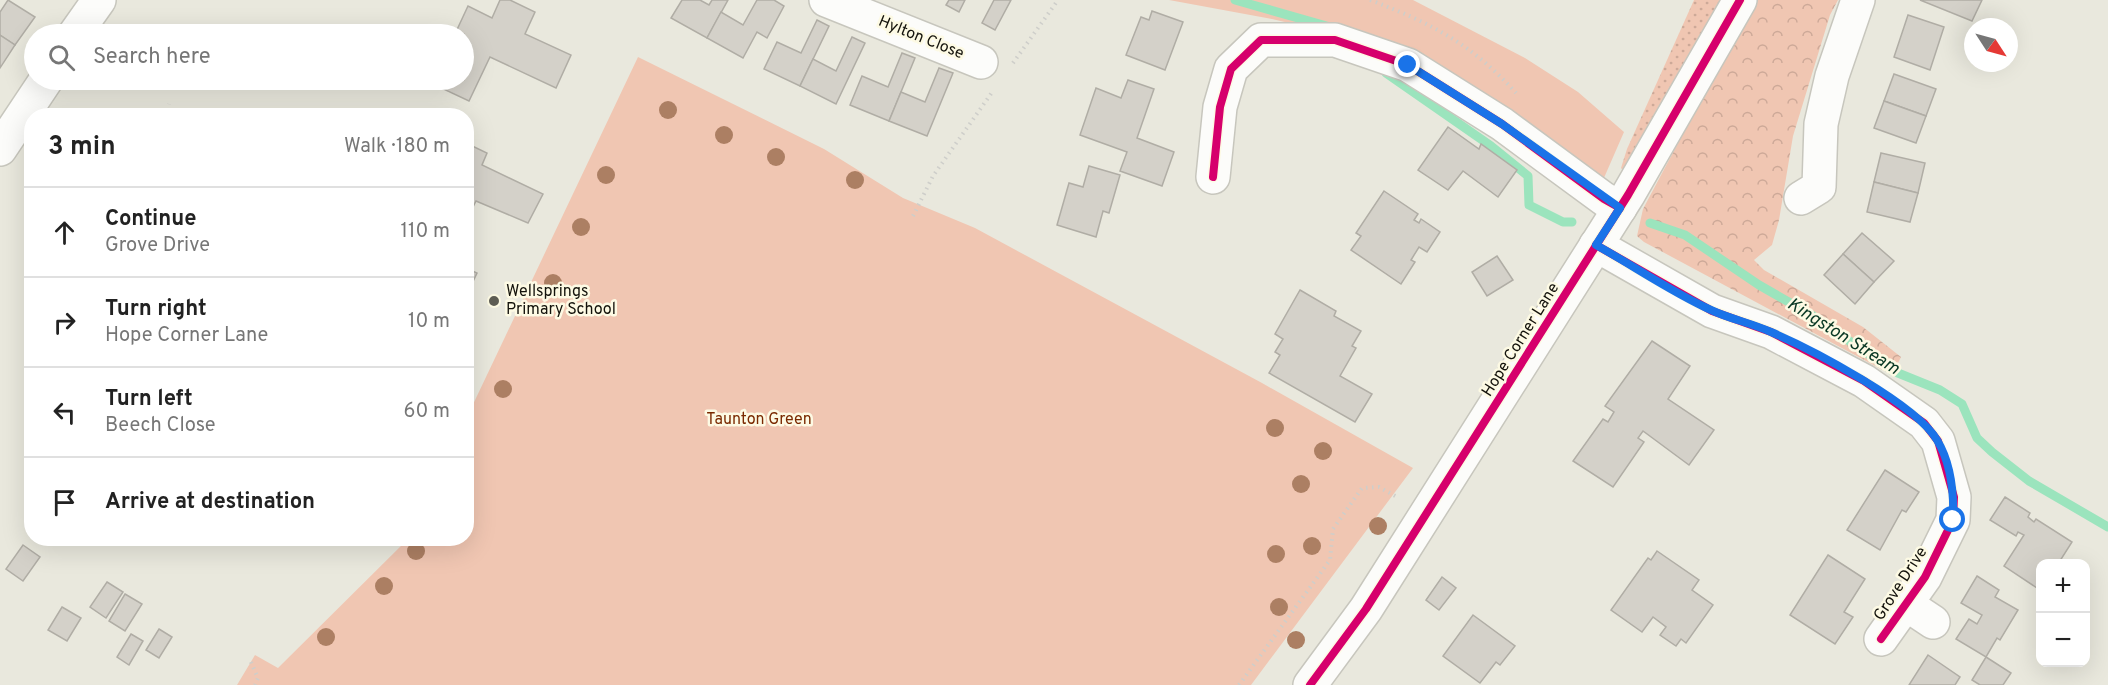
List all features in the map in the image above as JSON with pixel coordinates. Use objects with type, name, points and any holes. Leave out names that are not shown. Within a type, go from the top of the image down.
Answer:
[{"type":"street","points":[[82,24],[99,0]]},
{"type":"street","name":"Hylton Close","points":[[826,0],[995,73]]},
{"type":"street","name":"Hope Corner Lane","points":[[1310,685],[1366,609],[1620,208],[1715,47],[1740,0]]},
{"type":"street","points":[[1820,194],[1821,124],[1832,76],[1858,0]]},
{"type":"street","points":[[1213,177],[1221,107],[1231,69],[1262,40],[1335,40],[1408,65],[1502,124],[1620,208]]},
{"type":"street","points":[[27,108],[39,90]]},
{"type":"street","points":[[0,149],[24,113]]},
{"type":"street","name":"Grove Drive","points":[[1596,245],[1712,311],[1771,332],[1864,381],[1924,423],[1938,441],[1954,497],[1953,520],[1942,546],[1881,639]]},
{"type":"street","name":"Grove Drive","points":[[1906,604],[1934,622]]},
{"type":"path","points":[[913,216],[933,176],[995,73],[1058,0]]},
{"type":"path","points":[[168,108],[169,104]]},
{"type":"path","points":[[1239,685],[1330,560],[1333,529],[1362,488],[1379,487],[1424,515]]},
{"type":"path","points":[[251,662],[258,678],[255,685]]},
{"type":"green space","points":[[1169,0],[1413,0],[1525,58],[1578,92],[1624,132],[1600,187],[1400,49],[1272,19]]},
{"type":"green space","points":[[1694,0],[1720,0],[1636,158],[1625,173],[1621,168],[1627,149]]},
{"type":"green space","points":[[1754,0],[1838,0],[1830,15],[1793,136],[1779,220],[1772,245],[1754,260],[1764,270],[1863,327],[1901,357],[1892,375],[1644,242],[1637,236],[1643,209]]},
{"type":"green space","name":"Taunton Green","points":[[638,57],[824,149],[903,198],[975,228],[1262,383],[1413,468],[1251,685],[237,685],[255,655],[278,668],[401,546],[474,546],[474,402]]},
{"type":"building","points":[[8,0],[35,17],[30,24],[24,24],[24,32],[15,45],[0,35],[0,12]]},
{"type":"building","points":[[500,0],[510,0],[535,12],[525,34],[571,55],[556,88],[490,57],[469,101],[446,90],[474,90],[474,24],[460,24],[468,6],[492,18]]},
{"type":"building","points":[[682,0],[700,0],[709,5],[712,0],[728,0],[707,38],[671,18]]},
{"type":"building","points":[[757,0],[774,0],[784,6],[767,38],[757,32],[743,58],[707,38],[721,12],[743,25]]},
{"type":"building","points":[[949,0],[965,0],[959,12],[946,5]]},
{"type":"building","points":[[994,0],[1011,0],[995,30],[982,23]]},
{"type":"building","points":[[1920,0],[1982,0],[1973,18],[1965,18]]},
{"type":"building","points":[[1152,11],[1183,22],[1165,70],[1126,55],[1141,17],[1149,20]]},
{"type":"building","points":[[1908,15],[1944,27],[1930,70],[1894,57]]},
{"type":"building","points":[[817,20],[829,26],[800,86],[764,69],[777,42],[801,53]]},
{"type":"building","points":[[0,35],[15,45],[0,68]]},
{"type":"building","points":[[852,37],[865,43],[836,104],[800,86],[813,59],[836,71]]},
{"type":"building","points":[[902,53],[915,58],[889,121],[850,105],[862,76],[888,87]]},
{"type":"building","points":[[939,68],[953,73],[927,136],[889,121],[901,92],[925,102]]},
{"type":"building","points":[[1894,74],[1936,89],[1926,116],[1884,101]]},
{"type":"building","points":[[1128,80],[1154,89],[1137,138],[1174,152],[1162,186],[1120,171],[1127,152],[1080,135],[1096,88],[1121,98]]},
{"type":"building","points":[[1884,101],[1926,116],[1916,143],[1874,128]]},
{"type":"building","points":[[1448,127],[1479,149],[1481,144],[1517,170],[1498,197],[1463,171],[1448,190],[1418,170]]},
{"type":"building","points":[[474,147],[487,153],[482,165],[543,194],[528,223],[476,201],[474,205]]},
{"type":"building","points":[[1881,153],[1925,163],[1918,193],[1874,182]]},
{"type":"building","points":[[1089,166],[1120,175],[1109,213],[1103,211],[1096,237],[1057,225],[1069,183],[1083,187]]},
{"type":"building","points":[[1874,182],[1918,193],[1910,222],[1867,212]]},
{"type":"building","points":[[1384,191],[1418,214],[1414,220],[1419,223],[1421,219],[1440,232],[1427,252],[1419,247],[1411,260],[1415,262],[1401,284],[1351,250],[1361,236],[1356,233]]},
{"type":"building","points":[[1862,233],[1894,261],[1874,282],[1843,254]]},
{"type":"building","points":[[1843,254],[1874,282],[1855,304],[1824,275]]},
{"type":"building","points":[[1497,256],[1513,280],[1487,296],[1472,272]]},
{"type":"building","points":[[1300,290],[1336,311],[1334,316],[1361,331],[1352,346],[1356,348],[1340,376],[1372,394],[1355,422],[1269,373],[1280,355],[1275,352],[1283,339],[1275,334]]},
{"type":"building","points":[[1652,341],[1690,366],[1668,399],[1714,430],[1689,465],[1643,431],[1638,438],[1644,442],[1613,487],[1573,461],[1603,419],[1608,422],[1614,412],[1605,406]]},
{"type":"building","points":[[1885,470],[1919,492],[1906,512],[1902,510],[1880,550],[1847,530]]},
{"type":"building","points":[[2005,497],[2030,513],[2028,517],[2034,522],[2036,519],[2072,542],[2061,559],[2036,559],[2036,587],[2004,566],[2024,535],[2018,532],[2016,536],[1990,520]]},
{"type":"building","points":[[23,545],[40,557],[23,581],[6,569]]},
{"type":"building","points":[[1657,551],[1699,580],[1692,590],[1713,605],[1686,643],[1681,639],[1676,646],[1660,635],[1666,627],[1653,617],[1642,632],[1611,610],[1648,558],[1651,560]]},
{"type":"building","points":[[1828,555],[1865,579],[1844,612],[1853,617],[1835,644],[1790,615]]},
{"type":"building","points":[[1977,576],[1999,590],[1995,597],[2018,610],[2000,640],[1997,638],[1986,657],[1956,639],[1969,619],[1977,624],[1982,615],[1961,603]]},
{"type":"building","points":[[1442,577],[1456,588],[1439,610],[1426,600]]},
{"type":"building","points":[[107,582],[123,592],[106,618],[90,607]]},
{"type":"building","points":[[125,594],[142,604],[125,631],[109,621]]},
{"type":"building","points":[[62,607],[81,618],[67,641],[48,630]]},
{"type":"building","points":[[1473,615],[1515,646],[1500,665],[1496,662],[1480,683],[1443,656]]},
{"type":"building","points":[[159,629],[172,637],[159,658],[146,650]]},
{"type":"building","points":[[131,634],[143,641],[129,665],[117,657]]},
{"type":"building","points":[[1928,655],[1960,677],[1955,685],[1909,685]]},
{"type":"building","points":[[1986,657],[2011,673],[2003,685],[1980,685],[1972,680]]},
{"type":"waterway","name":"Kingston Stream","points":[[1235,0],[1330,27]]},
{"type":"waterway","name":"Kingston Stream","points":[[1386,73],[1491,146],[1528,176],[1529,205],[1563,222],[1572,222]]},
{"type":"waterway","name":"Kingston Stream","points":[[1650,223],[1685,235],[1759,285],[1813,316],[1893,371],[1940,390],[1962,404],[1977,438],[1992,452],[2029,481],[2108,527]]},
{"type":"cycle path","points":[[1310,685],[1366,609],[1628,195],[1740,0]]},
{"type":"cycle path","points":[[1213,177],[1220,107],[1231,69],[1261,40],[1335,40],[1408,65],[1502,124],[1604,199],[1620,208]]},
{"type":"cycle path","points":[[1596,245],[1712,311],[1771,332],[1864,381],[1924,423],[1938,441],[1954,497],[1953,520],[1925,577],[1881,639]]},
{"type":"place","name":"Wellsprings Primary School","points":[[494,301]]},
{"type":"route","points":[[1408,65],[1502,124],[1604,199],[1620,208],[1596,245],[1712,311],[1771,332],[1864,381],[1924,423],[1938,441],[1947,467],[1954,497],[1953,520]]}]
